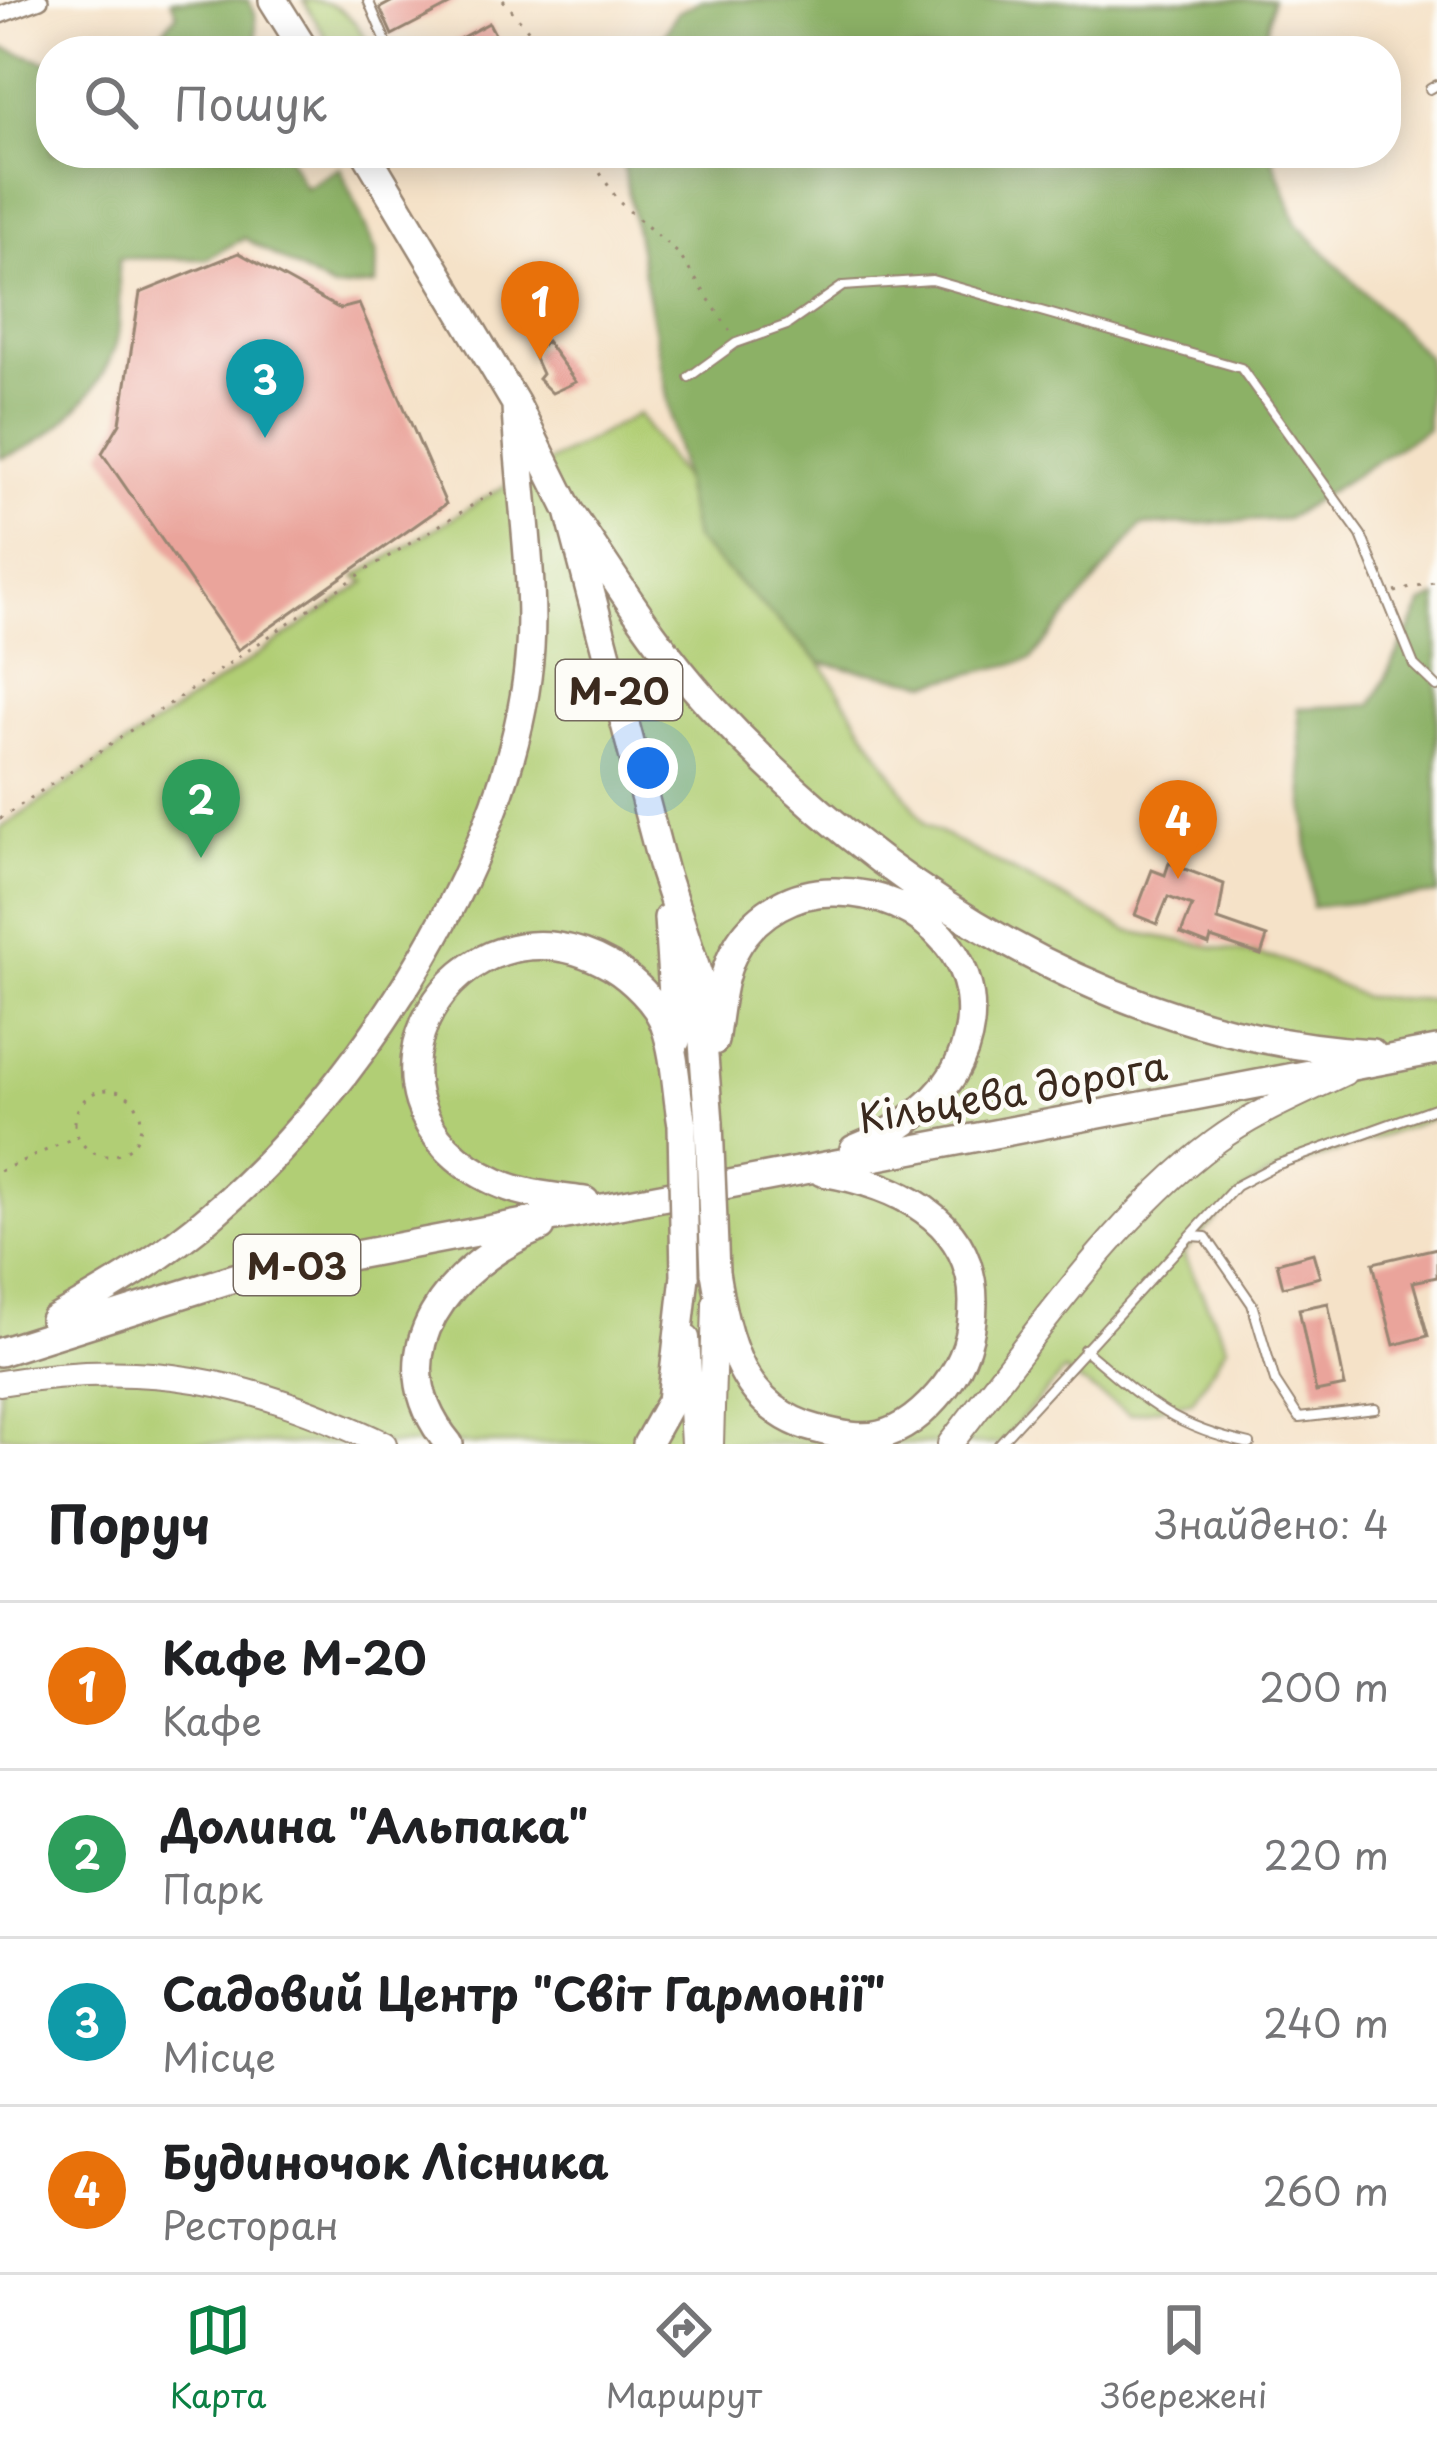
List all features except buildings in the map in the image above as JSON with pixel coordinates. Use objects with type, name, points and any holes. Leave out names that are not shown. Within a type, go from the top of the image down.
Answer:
[{"type":"highway","points":[[273,0],[295,36]]},
{"type":"highway","name":"М-20","points":[[375,168],[516,404],[569,511],[664,872],[698,975],[708,1075],[696,1124],[685,1276]]},
{"type":"highway","points":[[0,1350],[133,1273],[226,1203],[320,1100],[433,939],[500,803],[522,717],[531,645],[516,404]]},
{"type":"highway","points":[[569,511],[709,704],[852,834],[1027,955],[1132,1004],[1250,1038],[1321,1049],[1433,1051]]},
{"type":"highway","name":"М-20","points":[[664,872],[715,1272]]},
{"type":"highway","points":[[708,1075],[724,973],[759,920],[784,902],[816,892],[856,891],[905,904],[934,926],[956,955],[968,999],[968,1030],[951,1077],[896,1129],[800,1169]]},
{"type":"highway","points":[[601,1204],[496,1182],[460,1160],[433,1130],[415,1084],[412,1059],[426,1011],[442,990],[485,960],[536,944],[605,963],[635,985],[665,1023],[696,1124]]},
{"type":"highway","name":"Кільцева дорога","points":[[601,1204],[1433,1051]]},
{"type":"highway","points":[[715,1272],[724,1332],[738,1369],[776,1409],[802,1425],[863,1438],[896,1430],[932,1403],[952,1378],[972,1334],[973,1289],[960,1247],[934,1216],[897,1192],[800,1169]]},
{"type":"highway","points":[[449,1444],[428,1408],[419,1364],[424,1336],[450,1285],[492,1250],[601,1204]]},
{"type":"highway","name":"М-03","points":[[0,1350],[233,1278],[601,1204]]},
{"type":"highway","points":[[646,1444],[671,1401],[685,1276]]},
{"type":"main road","points":[[950,1444],[1136,1216],[1194,1159],[1233,1130],[1358,1066]]},
{"type":"main road","points":[[711,1444],[715,1272]]},
{"type":"main road","points":[[685,1276],[693,1444]]},
{"type":"main road","points":[[0,1384],[115,1372],[189,1376],[316,1412],[384,1444]]},
{"type":"street","points":[[0,15],[40,0]]},
{"type":"lane","points":[[368,0],[384,36]]},
{"type":"lane","points":[[689,377],[736,344],[788,325],[843,286],[932,280],[1240,368],[1361,535],[1414,664],[1437,687]]},
{"type":"lane","points":[[999,1444],[1236,1186],[1276,1165],[1437,1107]]},
{"type":"lane","points":[[1188,1238],[1206,1237],[1252,1304],[1275,1381],[1299,1418],[1375,1409]]},
{"type":"lane","points":[[1084,1349],[1165,1417],[1205,1435],[1250,1444]]},
{"type":"path","points":[[503,0],[533,36]]},
{"type":"path","points":[[597,168],[619,202],[678,253],[719,308],[736,344]]},
{"type":"path","points":[[0,819],[368,569],[518,478]]},
{"type":"path","points":[[1388,593],[1437,581]]},
{"type":"path","points":[[101,1090],[124,1093],[139,1110],[140,1133],[127,1151],[104,1156],[77,1136],[76,1113],[101,1090]]},
{"type":"path","points":[[0,1172],[77,1136]]},
{"type":"green space","points":[[171,0],[248,0],[255,13],[256,36],[159,36],[177,14]]},
{"type":"green space","points":[[303,0],[337,8],[363,36],[325,36]]},
{"type":"green space","points":[[702,0],[1272,0],[1266,36],[664,36],[677,13]]},
{"type":"green space","points":[[0,47],[36,58],[36,168],[294,168],[305,188],[340,168],[377,254],[376,285],[333,289],[244,238],[206,259],[119,258],[118,333],[98,381],[55,429],[0,458]]},
{"type":"green space","points":[[624,168],[1276,168],[1297,224],[1428,357],[1427,429],[1286,519],[1141,526],[1031,660],[929,683],[821,663],[694,539]]},
{"type":"green space","points":[[638,414],[725,540],[821,663],[925,825],[1128,931],[1282,960],[1364,997],[1437,1000],[1437,1117],[1267,1176],[1247,1189],[1183,1253],[1227,1346],[1192,1401],[1130,1414],[1064,1371],[1000,1444],[233,1444],[0,1436],[0,829],[366,582],[356,577],[506,485]]},
{"type":"green space","points":[[1437,597],[1437,894],[1312,907],[1298,708],[1372,705],[1423,603]]},
{"type":"place","name":"Кафе М-20","points":[[540,360]]},
{"type":"place","name":"Садовий Центр \"Світ Гармонії\"","points":[[265,438]]},
{"type":"place","name":"Долина \"Альпака\"","points":[[201,858]]},
{"type":"place","name":"Будиночок Лісника","points":[[1178,879]]}]
